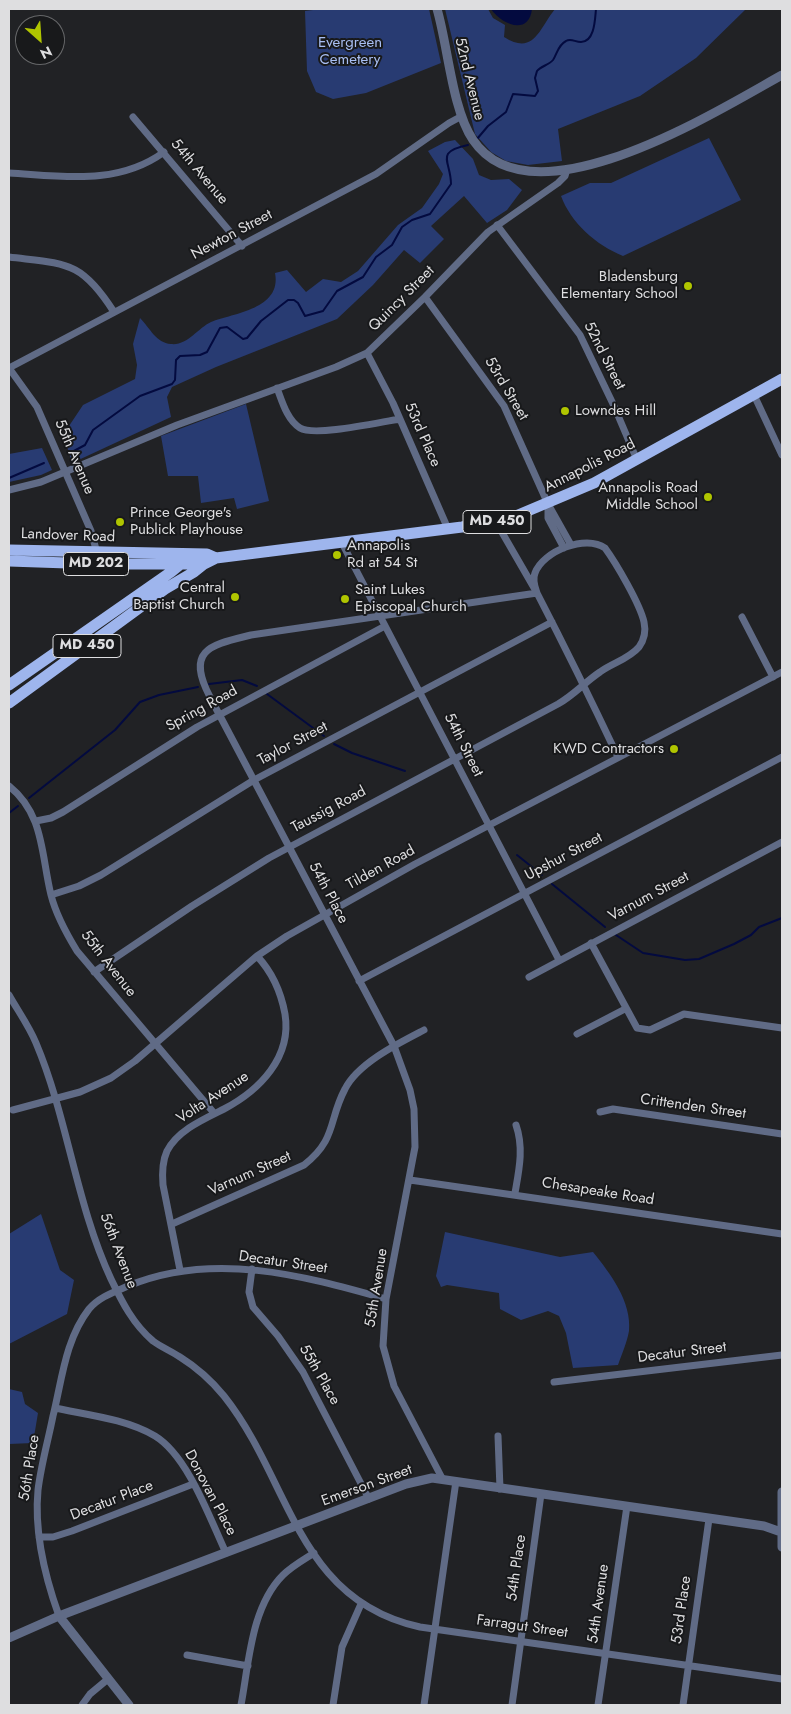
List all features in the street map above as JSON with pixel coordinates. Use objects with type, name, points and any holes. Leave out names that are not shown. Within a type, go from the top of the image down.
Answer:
[{"type":"main road","name":"Annapolis Road","points":[[216,558],[496,522],[573,494],[782,379]]},
{"type":"main road","name":"Landover Road","points":[[9,550],[207,554],[216,558]]},
{"type":"main road","name":"MD 450","points":[[9,685],[183,563],[192,554]]},
{"type":"main road","name":"Landover Road","points":[[9,561],[153,565],[204,564],[216,558]]},
{"type":"main road","name":"MD 450","points":[[9,703],[165,589],[204,564]]},
{"type":"main road","points":[[153,565],[158,580]]},
{"type":"street","name":"52nd Avenue","points":[[437,9],[462,116],[469,132],[479,147],[492,160],[502,166],[531,172],[567,169]]},
{"type":"street","points":[[567,169],[607,160],[651,144],[782,75]]},
{"type":"street","name":"Newton Street","points":[[9,368],[376,174],[452,120],[462,116]]},
{"type":"street","name":"54th Avenue","points":[[133,117],[242,246]]},
{"type":"street","points":[[9,173],[104,176],[139,168],[164,152]]},
{"type":"street","name":"Quincy Street","points":[[9,490],[41,482],[177,424],[367,353],[425,297],[477,242],[497,225],[558,184],[565,176],[567,169]]},
{"type":"street","name":"52nd Street","points":[[497,225],[580,335],[637,460]]},
{"type":"street","points":[[9,256],[62,264],[81,272],[96,285],[114,312]]},
{"type":"street","name":"53rd Street","points":[[425,297],[504,406],[568,547]]},
{"type":"street","name":"53rd Place","points":[[367,353],[400,419],[448,529]]},
{"type":"street","name":"55th Avenue","points":[[9,368],[37,407],[91,531],[97,552],[97,564]]},
{"type":"street","points":[[277,388],[291,419],[305,430],[321,431],[400,419]]},
{"type":"street","points":[[754,395],[782,456]]},
{"type":"street","points":[[496,522],[537,593],[618,757]]},
{"type":"street","name":"Taussig Road","points":[[94,972],[204,898],[289,847],[558,704],[584,686],[601,671],[638,648],[645,630],[641,612],[605,548],[591,541],[568,547]]},
{"type":"street","name":"54th Street","points":[[342,543],[559,960]]},
{"type":"street","points":[[537,593],[534,578],[537,569],[546,560],[568,547]]},
{"type":"street","name":"54th Place","points":[[410,1180],[415,1147],[414,1109],[410,1090],[394,1046],[219,714],[204,684],[201,664],[208,649],[217,643],[286,628],[537,593]]},
{"type":"street","points":[[742,617],[773,677]]},
{"type":"street","name":"Taylor Street","points":[[51,895],[79,886],[101,875],[254,780],[552,622]]},
{"type":"street","name":"Spring Road","points":[[36,821],[51,818],[63,812],[168,744],[219,714],[385,626]]},
{"type":"street","name":"Tilden Road","points":[[13,1110],[80,1092],[111,1078],[156,1043],[257,956],[324,914],[782,672]]},
{"type":"street","name":"Upshur Street","points":[[359,981],[782,757]]},
{"type":"street","name":"55th Avenue","points":[[9,786],[21,796],[36,821],[51,895],[68,936],[94,972],[214,1113]]},
{"type":"street","name":"Varnum Street","points":[[529,977],[782,842]]},
{"type":"street","points":[[591,943],[626,1011],[635,1026],[641,1030],[656,1028],[684,1014],[782,1028]]},
{"type":"street","name":"Volta Avenue","points":[[180,1270],[162,1172],[167,1151],[184,1132],[243,1098],[261,1083],[276,1064],[285,1040],[286,1016],[281,996],[273,978],[257,956]]},
{"type":"street","name":"56th Avenue","points":[[9,995],[37,1044],[98,1244],[117,1291],[142,1331],[160,1346],[194,1366],[223,1395],[250,1438],[298,1527]]},
{"type":"street","points":[[578,1034],[626,1011]]},
{"type":"street","name":"Varnum Street","points":[[172,1224],[286,1174],[317,1155],[326,1144],[344,1090],[351,1079],[394,1046],[424,1030]]},
{"type":"street","name":"Crittenden Street","points":[[600,1112],[613,1109],[782,1134]]},
{"type":"street","points":[[515,1193],[521,1157],[520,1137],[516,1125]]},
{"type":"street","name":"55th Avenue","points":[[410,1180],[386,1299],[383,1346],[389,1373],[405,1409],[442,1478]]},
{"type":"street","name":"Chesapeake Road","points":[[410,1180],[515,1193],[782,1234]]},
{"type":"street","name":"Decatur Street","points":[[117,1291],[137,1282],[180,1270],[252,1270],[320,1280],[386,1299]]},
{"type":"street","name":"55th Place","points":[[252,1270],[249,1292],[253,1307],[278,1336],[303,1372],[368,1498]]},
{"type":"street","name":"56th Place","points":[[117,1291],[97,1301],[82,1320],[68,1349],[40,1476],[37,1517],[39,1537],[49,1583],[59,1616],[129,1705]]},
{"type":"street","name":"Decatur Street","points":[[554,1382],[782,1355]]},
{"type":"street","name":"Donovan Place","points":[[55,1408],[128,1425],[156,1437],[174,1454],[193,1484],[226,1553]]},
{"type":"street","points":[[498,1436],[500,1489]]},
{"type":"street","name":"Emerson Street","points":[[9,1638],[59,1616],[419,1480],[442,1478],[500,1489],[764,1526],[782,1532]]},
{"type":"street","points":[[424,1705],[456,1481]]},
{"type":"street","name":"Decatur Place","points":[[39,1537],[72,1532],[193,1484]]},
{"type":"street","points":[[782,1492],[782,1547]]},
{"type":"street","name":"54th Place","points":[[512,1705],[541,1494]]},
{"type":"street","name":"54th Avenue","points":[[598,1705],[627,1506]]},
{"type":"street","name":"53rd Place","points":[[683,1705],[709,1519]]},
{"type":"street","name":"Farragut Street","points":[[298,1527],[314,1553],[339,1586],[361,1604],[390,1619],[436,1628],[782,1679]]},
{"type":"street","points":[[242,1705],[248,1666],[260,1616],[273,1589],[292,1567],[314,1553]]},
{"type":"street","points":[[333,1705],[342,1647],[361,1604]]},
{"type":"street","points":[[187,1655],[248,1666]]},
{"type":"street","points":[[82,1705],[90,1694],[108,1679]]},
{"type":"green space","name":"Evergreen Cemetery","points":[[321,9],[429,9],[441,63],[366,93],[333,99],[316,92],[307,71],[305,11]]},
{"type":"green space","points":[[445,9],[488,9],[493,18],[505,25],[504,37],[514,42],[522,43],[529,42],[535,38],[555,9],[746,9],[696,58],[640,96],[558,129],[562,161],[528,165],[506,161],[491,152],[475,134]]},
{"type":"green space","points":[[709,138],[741,200],[623,256],[594,239],[578,224],[565,206],[561,196],[590,183],[611,183]]},
{"type":"green space","points":[[455,140],[473,159],[479,175],[491,180],[509,179],[522,190],[507,210],[487,223],[464,196],[431,226],[444,239],[420,263],[404,250],[373,285],[337,319],[216,367],[172,387],[167,397],[171,417],[72,463],[65,440],[69,426],[83,405],[135,379],[137,365],[133,344],[140,318],[161,341],[177,344],[187,340],[211,322],[254,308],[264,302],[271,295],[275,285],[275,273],[287,270],[306,292],[323,279],[341,282],[358,271],[398,225],[422,208],[439,184],[443,174],[428,151],[445,142]]},
{"type":"green space","points":[[246,404],[269,501],[237,509],[234,498],[201,503],[198,476],[168,476],[161,436]]},
{"type":"green space","points":[[42,448],[52,470],[41,475],[9,482],[9,454]]},
{"type":"green space","points":[[41,1214],[60,1270],[74,1280],[67,1314],[9,1344],[9,1234]]},
{"type":"green space","points":[[445,1232],[560,1257],[593,1252],[613,1279],[627,1309],[629,1331],[618,1365],[573,1368],[566,1333],[559,1316],[548,1311],[521,1320],[500,1309],[499,1293],[447,1285],[441,1287],[436,1276]]},
{"type":"green space","points":[[9,1389],[22,1392],[25,1404],[38,1413],[33,1443],[9,1444]]},
{"type":"shaded area","points":[[491,9],[532,9],[530,17],[526,22],[521,25],[515,25],[502,20]]},
{"type":"waterway","points":[[477,139],[488,126],[506,112],[513,94],[535,96],[538,91],[535,78],[537,71],[553,60],[563,43],[570,40],[581,42],[589,38],[595,23],[596,9]]},
{"type":"waterway","points":[[72,452],[85,445],[93,430],[140,396],[172,384],[175,380],[176,360],[180,356],[200,355],[207,352],[220,328],[227,327],[243,339],[247,338],[261,321],[288,300],[294,300],[298,303],[305,316],[323,311],[337,291],[363,277],[376,257],[392,245],[402,227],[412,220],[430,214],[451,184],[448,154],[451,151],[468,145]]},
{"type":"waterway","points":[[9,478],[44,463]]},
{"type":"waterway","points":[[209,684],[242,680],[257,686]]},
{"type":"waterway","points":[[29,798],[115,730],[140,702],[159,695],[198,687]]},
{"type":"waterway","points":[[267,694],[324,736]]},
{"type":"waterway","points":[[334,744],[352,753],[405,771]]},
{"type":"waterway","points":[[9,813],[18,806]]},
{"type":"waterway","points":[[517,855],[542,875]]},
{"type":"waterway","points":[[552,884],[605,927]]},
{"type":"waterway","points":[[616,935],[643,953],[685,960],[699,959],[751,935],[759,927],[782,918]]},
{"type":"place","name":"Bladensburg Elementary School","points":[[688,286]]},
{"type":"place","name":"Lowndes Hill","points":[[565,411]]},
{"type":"place","name":"Annapolis Road Middle School","points":[[708,497]]},
{"type":"place","name":"Prince George's Publick Playhouse","points":[[120,522]]},
{"type":"place","name":"Annapolis Rd at 54 St","points":[[337,555]]},
{"type":"place","name":"Central Baptist Church","points":[[235,597]]},
{"type":"place","name":"Saint Lukes Episcopal Church","points":[[345,599]]},
{"type":"place","name":"KWD Contractors","points":[[674,749]]}]
